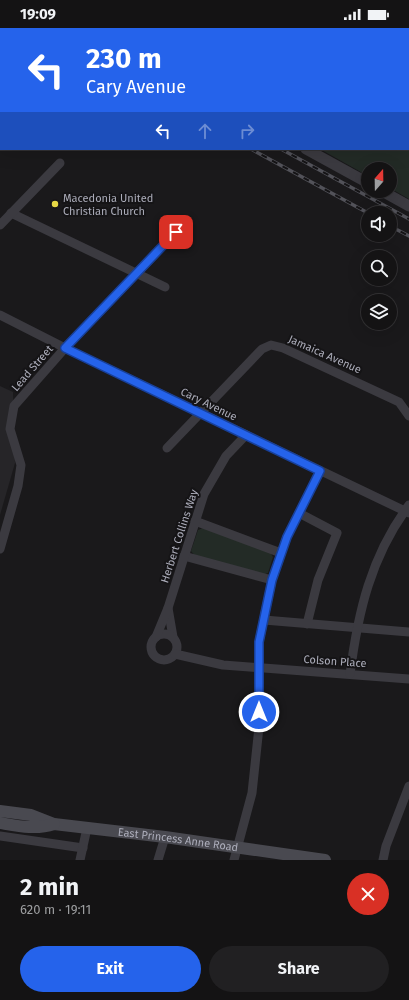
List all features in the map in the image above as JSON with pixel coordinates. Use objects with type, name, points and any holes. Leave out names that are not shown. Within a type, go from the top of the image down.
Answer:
[{"type":"main road","name":"East Princess Anne Road","points":[[0,811],[31,815],[54,824],[165,837],[319,860]]},
{"type":"main road","name":"East Princess Anne Road","points":[[0,823],[30,828],[40,828],[54,824]]},
{"type":"street","points":[[308,150],[361,179]]},
{"type":"street","points":[[0,224],[60,163]]},
{"type":"street","points":[[395,198],[409,206]]},
{"type":"street","points":[[11,213],[165,287]]},
{"type":"street","name":"Lead Street","points":[[0,549],[18,486],[21,465],[10,429],[14,406],[65,348],[186,222]]},
{"type":"street","name":"Cary Avenue","points":[[0,315],[320,471],[408,510]]},
{"type":"street","name":"Jamaica Avenue","points":[[167,448],[262,349],[271,345],[283,348],[380,392],[399,402],[409,416]]},
{"type":"street","name":"Herbert Collins Way","points":[[168,608],[173,637],[177,643],[175,654],[166,660],[156,657],[152,647],[168,608],[204,494],[226,456],[246,435]]},
{"type":"street","points":[[234,860],[252,794],[259,727],[259,642],[272,580],[281,553],[320,471]]},
{"type":"street","points":[[350,674],[356,628],[368,583],[395,526],[408,510]]},
{"type":"street","points":[[299,514],[337,533],[318,580],[307,624]]},
{"type":"street","points":[[195,521],[281,553]]},
{"type":"street","points":[[184,556],[272,580]]},
{"type":"street","points":[[264,620],[409,632]]},
{"type":"street","points":[[156,638],[166,634],[173,637]]},
{"type":"street","name":"Herbert Collins Way","points":[[175,654],[223,665],[259,668]]},
{"type":"street","name":"Colson Place","points":[[259,668],[409,679]]},
{"type":"street","points":[[383,860],[386,846],[409,786]]},
{"type":"street","points":[[80,860],[87,828]]},
{"type":"street","points":[[0,836],[83,848]]},
{"type":"street","points":[[158,860],[165,837]]},
{"type":"shaded area","points":[[322,150],[409,150],[409,199],[397,192],[397,162],[361,162],[361,172]]},
{"type":"shaded area","points":[[0,386],[13,392],[15,463],[0,515]]},
{"type":"shaded area","points":[[203,528],[270,552],[273,557],[268,573],[262,575],[195,556],[191,551],[198,530]]},
{"type":"railway","points":[[253,150],[361,209]]},
{"type":"railway","points":[[283,150],[409,219]]},
{"type":"railway","points":[[397,230],[409,236]]},
{"type":"place","name":"Macedonia United Christian Church","points":[[55,204]]},
{"type":"route","points":[[176,232],[65,348],[320,471],[287,537],[272,580],[259,642],[259,712]]}]
